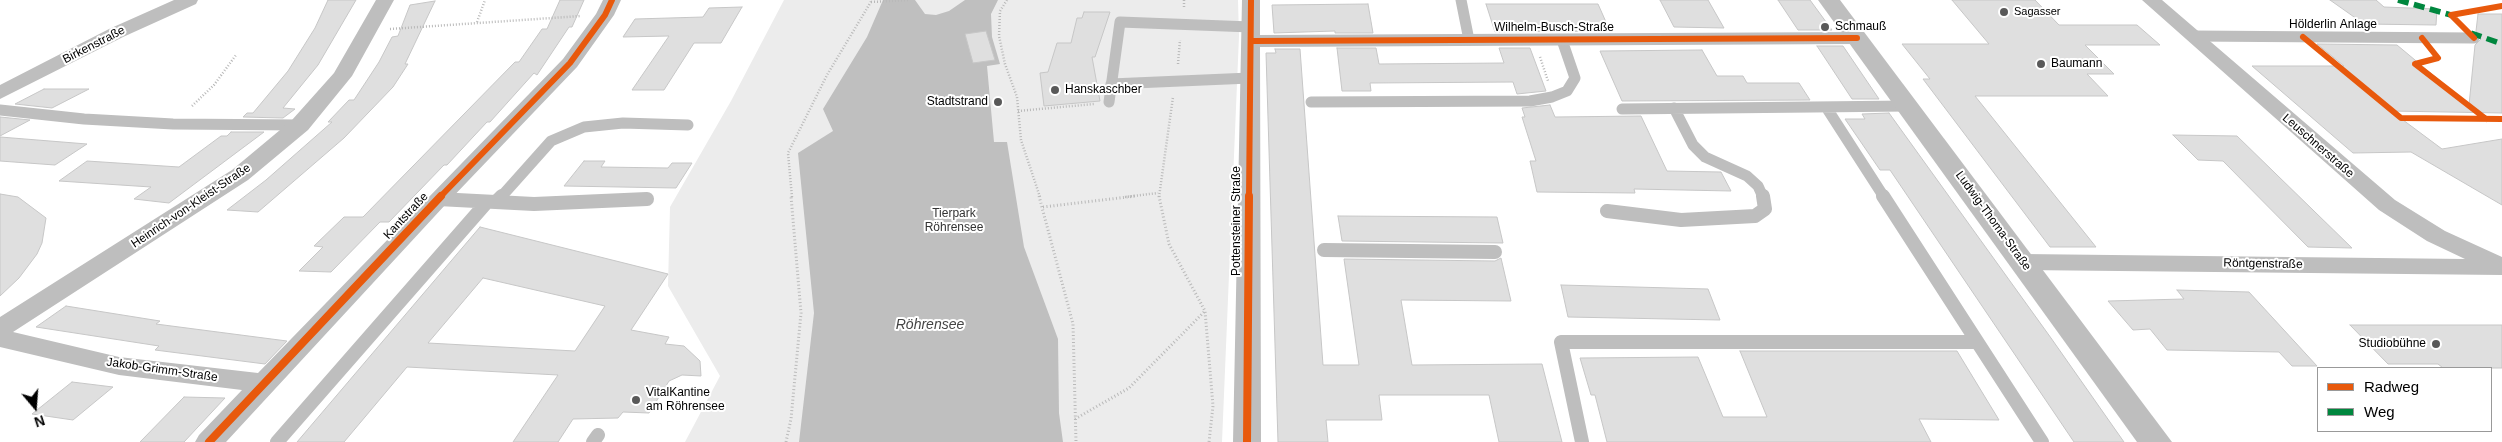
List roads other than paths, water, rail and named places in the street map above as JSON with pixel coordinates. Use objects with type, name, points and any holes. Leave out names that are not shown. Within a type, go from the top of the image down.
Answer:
[{"type":"street","name":"Birkenstraße","points":[[0,93],[116,34],[189,0]]},
{"type":"street","name":"Heinrich-von-Kleist-Straße","points":[[0,329],[240,175],[300,125],[342,76],[385,0]]},
{"type":"street","name":"Pottensteiner Straße","points":[[1247,442],[1251,0]]},
{"type":"street","name":"Ludwig-Thoma-Straße","points":[[1829,0],[2155,442]]},
{"type":"street","name":"Leuschnerstraße","points":[[2151,0],[2387,205],[2436,236],[2502,267]]},
{"type":"street","name":"Kantstraße","points":[[209,442],[438,199],[570,63],[608,7]]},
{"type":"street","name":"Wilhelm-Busch-Straße","points":[[1251,34],[1469,40],[1857,38]]},
{"type":"street","name":"Röntgenstraße","points":[[2023,262],[2502,267]]},
{"type":"street","name":"Jakob-Grimm-Straße","points":[[0,338],[119,366],[266,383]]},
{"type":"lane","points":[[1461,0],[1469,40]]},
{"type":"lane","points":[[1110,102],[1120,22],[1182,24],[1251,34]]},
{"type":"lane","name":"Hölderlin Anlage","points":[[2192,36],[2474,38]]},
{"type":"lane","points":[[1311,102],[1530,101],[1554,97],[1567,91],[1576,78],[1562,40]]},
{"type":"lane","points":[[1111,84],[1250,78]]},
{"type":"lane","points":[[1622,109],[1908,106]]},
{"type":"lane","points":[[1826,107],[2042,442]]},
{"type":"lane","points":[[1607,211],[1681,220],[1711,220],[1748,217],[1766,209],[1764,196],[1758,186],[1747,176],[1704,157],[1692,145],[1674,108]]},
{"type":"lane","points":[[0,110],[84,119],[173,124],[300,125]]},
{"type":"lane","points":[[277,442],[492,202],[552,141],[584,127],[623,123],[688,125]]},
{"type":"lane","points":[[438,199],[534,204],[647,198]]},
{"type":"lane","points":[[1324,250],[1495,252]]},
{"type":"lane","points":[[1582,442],[1561,342],[1977,342]]},
{"type":"water","name":"Röhrensee","points":[[883,0],[915,0],[925,14],[936,15],[949,11],[965,0],[998,0],[991,14],[992,37],[1000,64],[987,66],[994,142],[1007,142],[1024,247],[1058,339],[1059,413],[1063,442],[799,442],[814,313],[798,153],[833,131],[823,109],[867,37]]},
{"type":"place","name":"Sagasser","points":[[2004,12]]},
{"type":"place","name":"Schmauß","points":[[1825,27]]},
{"type":"place","name":"Baumann","points":[[2041,64]]},
{"type":"place","name":"Hanskaschber","points":[[1055,90]]},
{"type":"place","name":"Stadtstrand","points":[[998,102]]},
{"type":"place","name":"Studiobühne","points":[[2436,344]]},
{"type":"place","name":"VitalKantine am Röhrensee","points":[[636,400]]},
{"type":"park label","name":"Tierpark Röhrensee","points":[[954,221]]}]
